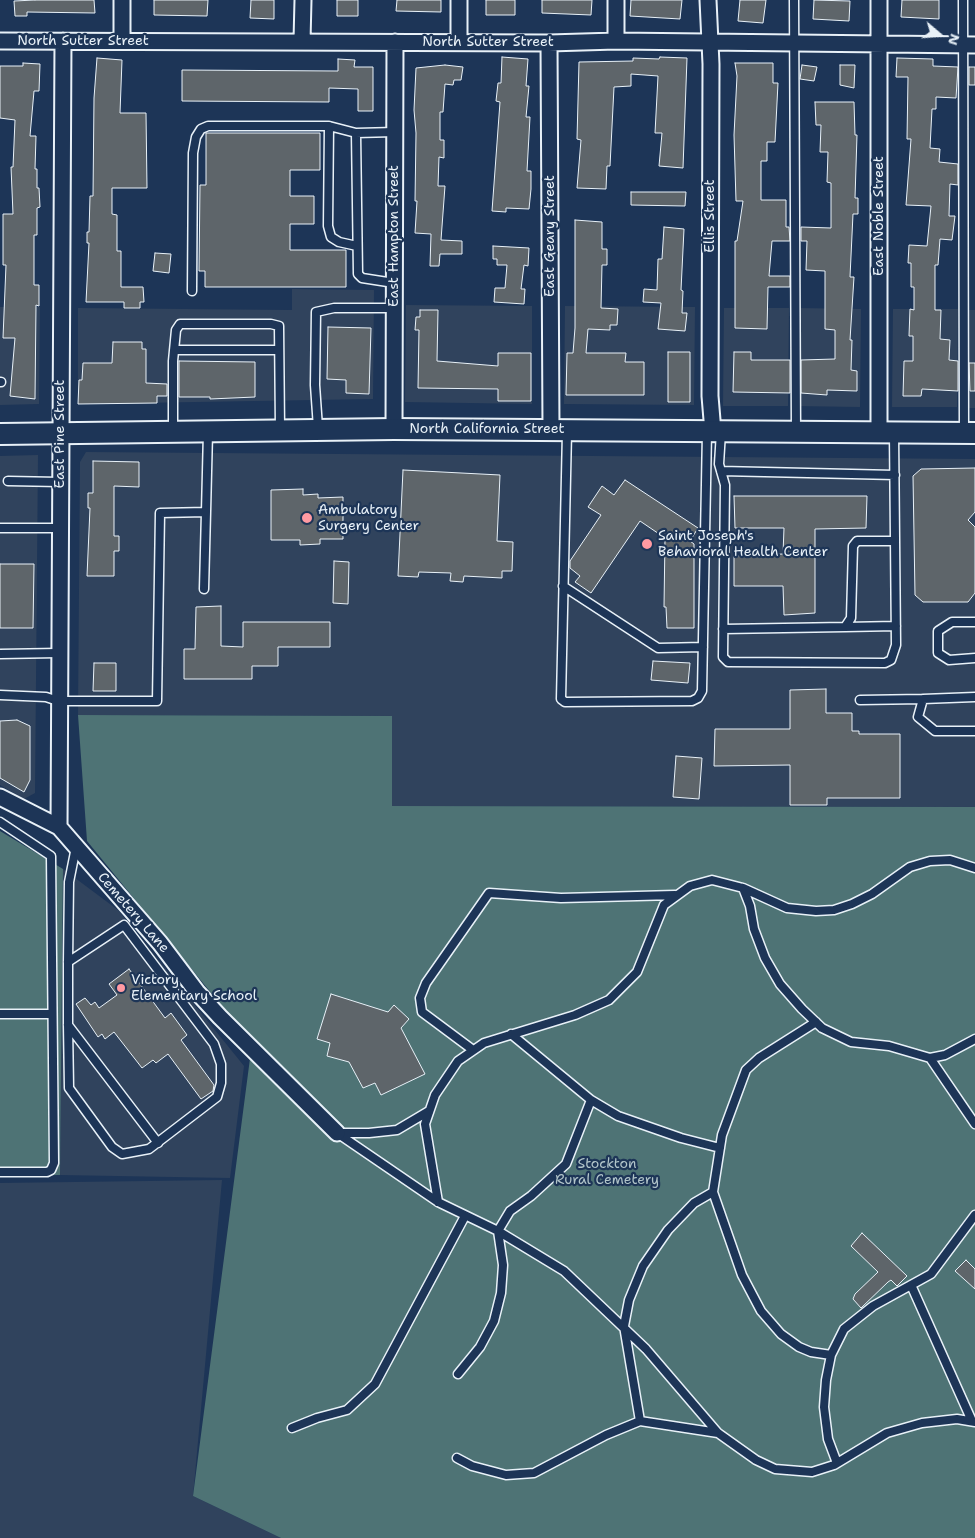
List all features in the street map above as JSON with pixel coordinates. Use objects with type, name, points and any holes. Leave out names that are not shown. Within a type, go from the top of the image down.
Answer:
[{"type":"street","points":[[122,0],[122,41]]},
{"type":"street","points":[[302,41],[303,0]]},
{"type":"street","points":[[459,0],[459,42]]},
{"type":"street","points":[[616,0],[616,40]]},
{"type":"street","name":"Ellis Street","points":[[708,0],[710,396],[714,432]]},
{"type":"street","name":"East Noble Street","points":[[879,0],[886,433]]},
{"type":"street","name":"North Sutter Street","points":[[0,41],[549,43],[616,40],[709,43],[969,45]]},
{"type":"street","name":"East Pine Street","points":[[59,827],[58,653],[63,41]]},
{"type":"street","name":"East Hampton Street","points":[[394,429],[395,42]]},
{"type":"street","name":"East Geary Street","points":[[549,43],[559,430]]},
{"type":"street","name":"North California Street","points":[[0,434],[394,429],[970,433]]},
{"type":"street","name":"Cemetery Lane","points":[[0,797],[59,827],[160,943],[197,992],[337,1133]]},
{"type":"lane","points":[[794,0],[796,432]]},
{"type":"lane","points":[[963,0],[969,45],[970,433]]},
{"type":"lane","points":[[192,291],[193,153],[196,137],[200,129],[208,126],[330,126],[356,133],[395,132]]},
{"type":"lane","points":[[330,126],[328,226],[331,237],[338,242],[357,246]]},
{"type":"lane","points":[[356,133],[359,277],[394,283]]},
{"type":"lane","points":[[319,430],[315,385],[316,312],[334,308],[394,308]]},
{"type":"lane","points":[[173,433],[174,350],[176,330],[180,324],[271,324],[279,326],[280,431]]},
{"type":"lane","points":[[174,350],[279,350]]},
{"type":"lane","points":[[559,430],[564,586],[561,699],[565,702],[692,701],[698,698],[702,691],[714,432]]},
{"type":"lane","points":[[204,588],[208,432]]},
{"type":"lane","points":[[714,432],[725,486],[723,657],[728,662],[885,662],[894,655],[896,626],[895,475],[886,433]]},
{"type":"lane","points":[[721,471],[895,475]]},
{"type":"lane","points":[[8,481],[60,482]]},
{"type":"lane","points":[[0,695],[46,697],[58,701],[157,701],[160,513],[206,512]]},
{"type":"lane","points":[[0,528],[60,528]]},
{"type":"lane","points":[[845,627],[851,618],[853,546],[857,541],[895,541]]},
{"type":"lane","points":[[564,586],[658,648],[703,648]]},
{"type":"lane","points":[[975,622],[952,622],[938,631],[938,652],[949,660],[975,658]]},
{"type":"lane","points":[[723,629],[896,626]]},
{"type":"lane","points":[[0,654],[58,653]]},
{"type":"lane","points":[[860,700],[923,700],[975,697]]},
{"type":"lane","points":[[923,700],[918,717],[934,731],[975,731]]},
{"type":"lane","points":[[0,822],[51,856],[54,1163],[51,1170],[47,1172],[0,1172]]},
{"type":"lane","points":[[68,962],[124,926],[214,1044],[221,1064],[221,1083],[217,1097],[149,1150],[122,1154],[112,1147],[69,1088],[68,962],[69,882],[76,848]]},
{"type":"lane","points":[[438,1202],[425,1124],[435,1095],[458,1061],[484,1043],[575,1015],[609,1000],[637,972],[664,905],[675,895],[690,886],[712,880],[743,888],[787,908],[816,911],[834,910],[872,894],[910,867],[930,861],[950,860],[975,868]]},
{"type":"lane","points":[[743,888],[765,958],[780,984],[822,1028],[851,1042],[889,1046],[930,1058],[946,1055],[975,1039]]},
{"type":"lane","points":[[473,1050],[422,1012],[420,998],[426,983],[489,893],[561,898],[675,895]]},
{"type":"lane","points":[[0,1014],[52,1014]]},
{"type":"lane","points":[[816,1022],[759,1058],[746,1070],[734,1100],[720,1148],[713,1192],[742,1275],[761,1311],[780,1334],[799,1347],[811,1352],[831,1355]]},
{"type":"lane","points":[[68,1025],[158,1143]]},
{"type":"lane","points":[[511,1034],[591,1100],[618,1116],[680,1138],[720,1148]]},
{"type":"lane","points":[[930,1058],[975,1124]]},
{"type":"lane","points":[[458,1374],[480,1347],[494,1321],[501,1293],[503,1265],[498,1231],[510,1211],[531,1196],[566,1164],[591,1100]]},
{"type":"lane","points":[[337,1133],[370,1133],[397,1130],[429,1111]]},
{"type":"lane","points":[[337,1133],[438,1202],[498,1231],[564,1271],[624,1326],[681,1388],[718,1433],[756,1460],[775,1469],[812,1472],[838,1463],[887,1433],[922,1423],[957,1419],[974,1421]]},
{"type":"lane","points":[[640,1421],[624,1326],[629,1300],[643,1266],[668,1230],[694,1203],[713,1192]]},
{"type":"lane","points":[[838,1463],[828,1439],[824,1408],[826,1380],[831,1355],[844,1329],[873,1306],[931,1274],[975,1215]]},
{"type":"lane","points":[[292,1428],[317,1418],[347,1410],[375,1384],[465,1216]]},
{"type":"lane","points":[[911,1285],[974,1421]]},
{"type":"lane","points":[[457,1458],[472,1466],[506,1475],[534,1473],[606,1435],[640,1421],[718,1433]]},
{"type":"shaded area","points":[[292,289],[374,290],[373,399],[78,404],[78,308],[292,310]]},
{"type":"shaded area","points":[[406,305],[532,306],[532,404],[405,402]]},
{"type":"shaded area","points":[[565,306],[695,307],[694,405],[564,404]]},
{"type":"shaded area","points":[[0,307],[40,307],[39,404],[0,405]]},
{"type":"shaded area","points":[[724,308],[789,308],[788,406],[723,406]]},
{"type":"shaded area","points":[[796,308],[861,309],[860,407],[795,406]]},
{"type":"shaded area","points":[[893,309],[958,309],[957,407],[892,407]]},
{"type":"shaded area","points":[[965,310],[975,310],[975,408],[964,408]]},
{"type":"shaded area","points":[[86,452],[975,459],[975,807],[391,806],[391,716],[78,715],[80,462]]},
{"type":"shaded area","points":[[38,455],[35,793],[24,799],[0,785],[0,456]]},
{"type":"shaded area","name":"Victory Elementary School","points":[[63,869],[118,910],[244,1066],[230,1178],[60,1175]]},
{"type":"shaded area","points":[[222,1180],[193,1496],[281,1538],[0,1538],[0,1183]]},
{"type":"green space","name":"Stockton Rural Cemetery","points":[[78,715],[392,716],[392,806],[975,807],[975,1538],[281,1538],[193,1496],[252,1043],[87,841]]},
{"type":"green space","points":[[0,831],[63,869],[60,1175],[0,1176]]},
{"type":"building","points":[[94,0],[95,13],[27,12],[27,16],[15,16],[14,1]]},
{"type":"building","points":[[154,0],[208,0],[207,16],[154,15]]},
{"type":"building","points":[[251,0],[274,0],[274,19],[250,18]]},
{"type":"building","points":[[337,0],[358,0],[358,16],[337,16]]},
{"type":"building","points":[[397,0],[441,0],[441,12],[396,11]]},
{"type":"building","points":[[486,0],[515,0],[515,15],[486,15]]},
{"type":"building","points":[[542,0],[592,0],[591,15],[542,13]]},
{"type":"building","points":[[631,0],[682,0],[680,19],[630,16]]},
{"type":"building","points":[[740,0],[766,0],[763,23],[738,21]]},
{"type":"building","points":[[814,0],[850,1],[849,21],[813,19]]},
{"type":"building","points":[[902,0],[939,0],[939,19],[901,17]]},
{"type":"building","points":[[502,57],[528,59],[526,86],[529,86],[526,117],[530,117],[527,171],[531,171],[529,209],[506,208],[506,212],[492,211],[500,102],[496,101],[498,83],[501,83]]},
{"type":"building","points":[[660,57],[687,58],[683,168],[659,166],[662,133],[655,133],[658,76],[631,74],[631,86],[614,87],[610,166],[607,166],[606,189],[577,188],[581,140],[577,139],[579,62],[633,61],[633,58],[659,59]]},
{"type":"building","points":[[97,58],[122,60],[120,113],[146,113],[147,188],[112,188],[112,214],[117,215],[117,251],[121,251],[121,287],[143,287],[144,302],[140,302],[140,308],[124,308],[124,302],[86,302],[89,243],[87,243],[87,232],[89,232],[90,196],[93,196],[94,98]]},
{"type":"building","points":[[897,58],[933,59],[933,66],[958,67],[956,98],[936,97],[936,109],[932,109],[930,148],[940,149],[939,162],[958,164],[958,185],[950,184],[949,216],[955,216],[952,240],[940,239],[938,265],[935,265],[935,310],[941,310],[940,339],[950,340],[949,360],[958,361],[958,391],[922,389],[921,396],[903,396],[904,361],[913,361],[913,336],[909,336],[910,309],[914,310],[914,287],[911,287],[911,263],[908,263],[909,245],[927,246],[931,206],[906,205],[911,139],[907,139],[908,77],[896,77]]},
{"type":"building","points":[[338,59],[355,60],[354,67],[373,67],[373,111],[358,111],[358,89],[329,88],[329,102],[182,101],[182,70],[338,71]]},
{"type":"building","points":[[23,63],[40,64],[39,91],[34,91],[30,136],[36,136],[35,169],[37,169],[40,207],[37,208],[37,235],[34,235],[34,285],[39,285],[39,306],[36,305],[35,399],[10,396],[15,338],[3,338],[6,265],[3,265],[3,214],[13,214],[11,167],[13,167],[15,120],[0,118],[0,66],[23,66]]},
{"type":"building","points":[[735,63],[773,63],[773,83],[778,83],[775,142],[767,142],[767,161],[761,161],[761,200],[786,200],[786,227],[789,227],[790,241],[772,241],[769,276],[790,276],[790,287],[768,287],[767,329],[735,328],[735,241],[737,241],[743,201],[736,201],[734,135],[737,76]]},
{"type":"building","points":[[445,65],[463,67],[461,80],[454,80],[453,85],[445,84],[443,112],[440,112],[440,140],[444,140],[444,158],[439,157],[438,186],[445,186],[441,240],[462,241],[462,254],[440,254],[439,266],[430,266],[431,234],[415,233],[417,201],[415,201],[416,133],[414,110],[416,68]]},
{"type":"building","points":[[802,65],[817,67],[814,81],[800,79]]},
{"type":"building","points":[[840,65],[855,65],[854,88],[840,85]]},
{"type":"building","points":[[969,67],[975,67],[975,85],[969,85]]},
{"type":"building","points":[[815,102],[854,102],[855,135],[857,135],[855,198],[858,198],[858,214],[853,214],[850,277],[854,277],[850,340],[852,340],[851,370],[857,371],[857,391],[827,390],[827,395],[801,393],[801,360],[835,359],[835,330],[825,329],[825,271],[806,270],[807,241],[801,241],[801,227],[831,228],[831,183],[827,182],[828,152],[820,152],[821,125],[816,125]]},
{"type":"building","points":[[206,133],[320,133],[320,170],[290,170],[290,196],[314,196],[314,224],[290,224],[290,250],[346,250],[346,287],[205,287],[205,271],[199,271],[200,185],[206,185]]},
{"type":"building","points":[[631,192],[686,192],[685,206],[631,205]]},
{"type":"building","points":[[575,220],[602,222],[602,249],[607,249],[607,265],[602,265],[601,308],[618,309],[617,325],[610,325],[610,330],[588,329],[586,353],[626,353],[625,362],[644,362],[644,395],[566,395],[567,353],[573,353],[575,328]]},
{"type":"building","points":[[664,227],[684,229],[681,290],[683,291],[682,313],[687,313],[685,331],[658,329],[661,303],[643,302],[644,289],[657,290],[658,259],[662,259]]},
{"type":"building","points":[[493,246],[529,248],[528,266],[524,265],[521,289],[525,289],[524,304],[494,302],[495,288],[505,288],[507,265],[497,265],[497,259],[493,259]]},
{"type":"building","points":[[155,253],[171,254],[169,273],[153,271]]},
{"type":"building","points":[[420,310],[438,310],[437,361],[498,366],[498,353],[531,353],[531,401],[498,401],[498,389],[418,388],[419,330],[415,330],[416,317],[420,317]]},
{"type":"building","points":[[328,327],[371,328],[369,394],[346,393],[346,380],[327,379]]},
{"type":"building","points":[[113,342],[142,342],[142,349],[146,349],[146,383],[167,384],[167,396],[157,396],[157,403],[78,404],[79,380],[82,380],[83,363],[112,363]]},
{"type":"building","points":[[668,352],[690,352],[690,402],[668,402]]},
{"type":"building","points":[[734,352],[751,352],[751,360],[790,360],[790,393],[733,392]]},
{"type":"building","points":[[179,361],[255,362],[255,397],[210,399],[210,397],[179,397]]},
{"type":"building","points":[[969,363],[975,363],[975,391],[970,391]]},
{"type":"building","points":[[93,461],[139,462],[139,487],[114,486],[114,536],[119,536],[119,551],[114,551],[114,576],[87,576],[90,508],[88,508],[88,493],[93,493]]},
{"type":"building","points":[[975,468],[975,512],[968,520],[975,527],[975,593],[968,602],[923,602],[915,595],[913,476],[921,469]]},
{"type":"building","points":[[403,470],[500,475],[497,541],[513,542],[512,571],[502,571],[502,578],[464,576],[463,582],[450,581],[451,573],[419,572],[418,577],[398,576]]},
{"type":"building","points":[[625,480],[698,528],[690,541],[694,544],[694,628],[667,628],[666,607],[664,607],[665,538],[640,521],[591,593],[575,582],[580,576],[570,568],[570,561],[601,515],[588,507],[602,486],[614,495]]},
{"type":"building","name":"Ambulatory Surgery Center","points":[[303,489],[303,495],[318,494],[318,498],[343,497],[343,539],[320,539],[320,544],[300,545],[300,540],[271,540],[271,490]]},
{"type":"building","points":[[734,496],[867,496],[866,528],[815,529],[815,613],[784,615],[783,586],[734,586],[734,556],[783,554],[784,528],[735,528]]},
{"type":"building","points":[[334,561],[349,562],[348,604],[333,603]]},
{"type":"building","points":[[0,564],[34,564],[33,628],[0,628]]},
{"type":"building","points":[[221,606],[221,646],[243,647],[243,622],[330,622],[330,647],[278,647],[278,666],[252,666],[252,679],[184,679],[184,649],[195,649],[196,607]]},
{"type":"building","points":[[653,661],[690,663],[688,683],[651,680]]},
{"type":"building","points":[[94,663],[116,663],[116,691],[93,691]]},
{"type":"building","points":[[826,689],[826,713],[852,713],[852,731],[859,731],[859,734],[900,734],[900,798],[827,798],[827,805],[790,805],[790,765],[714,766],[715,729],[790,729],[790,690]]},
{"type":"building","points":[[17,720],[30,726],[30,780],[24,792],[0,778],[0,721]]},
{"type":"building","points":[[676,756],[702,758],[699,799],[673,797]]},
{"type":"building","points":[[129,969],[165,1018],[171,1013],[187,1035],[181,1040],[214,1085],[213,1091],[201,1099],[168,1054],[156,1063],[153,1060],[142,1068],[114,1032],[105,1039],[102,1034],[98,1037],[76,1004],[85,998],[91,1005],[95,1002],[99,1008],[117,995],[109,984]]},
{"type":"building","points":[[331,994],[388,1012],[394,1005],[409,1019],[401,1028],[425,1074],[381,1095],[375,1083],[363,1088],[349,1062],[327,1056],[330,1043],[317,1039]]},
{"type":"building","points":[[862,1233],[907,1276],[897,1286],[891,1280],[888,1282],[861,1308],[853,1299],[855,1294],[878,1272],[851,1246]]},
{"type":"building","points":[[966,1260],[975,1269],[975,1289],[955,1271]]},
{"type":"place","name":"Ambulatory Surgery Center","points":[[307,518]]},
{"type":"place","name":"Saint Joseph's Behavioral Health Center","points":[[647,544]]},
{"type":"place","name":"Victory Elementary School","points":[[121,988]]}]
